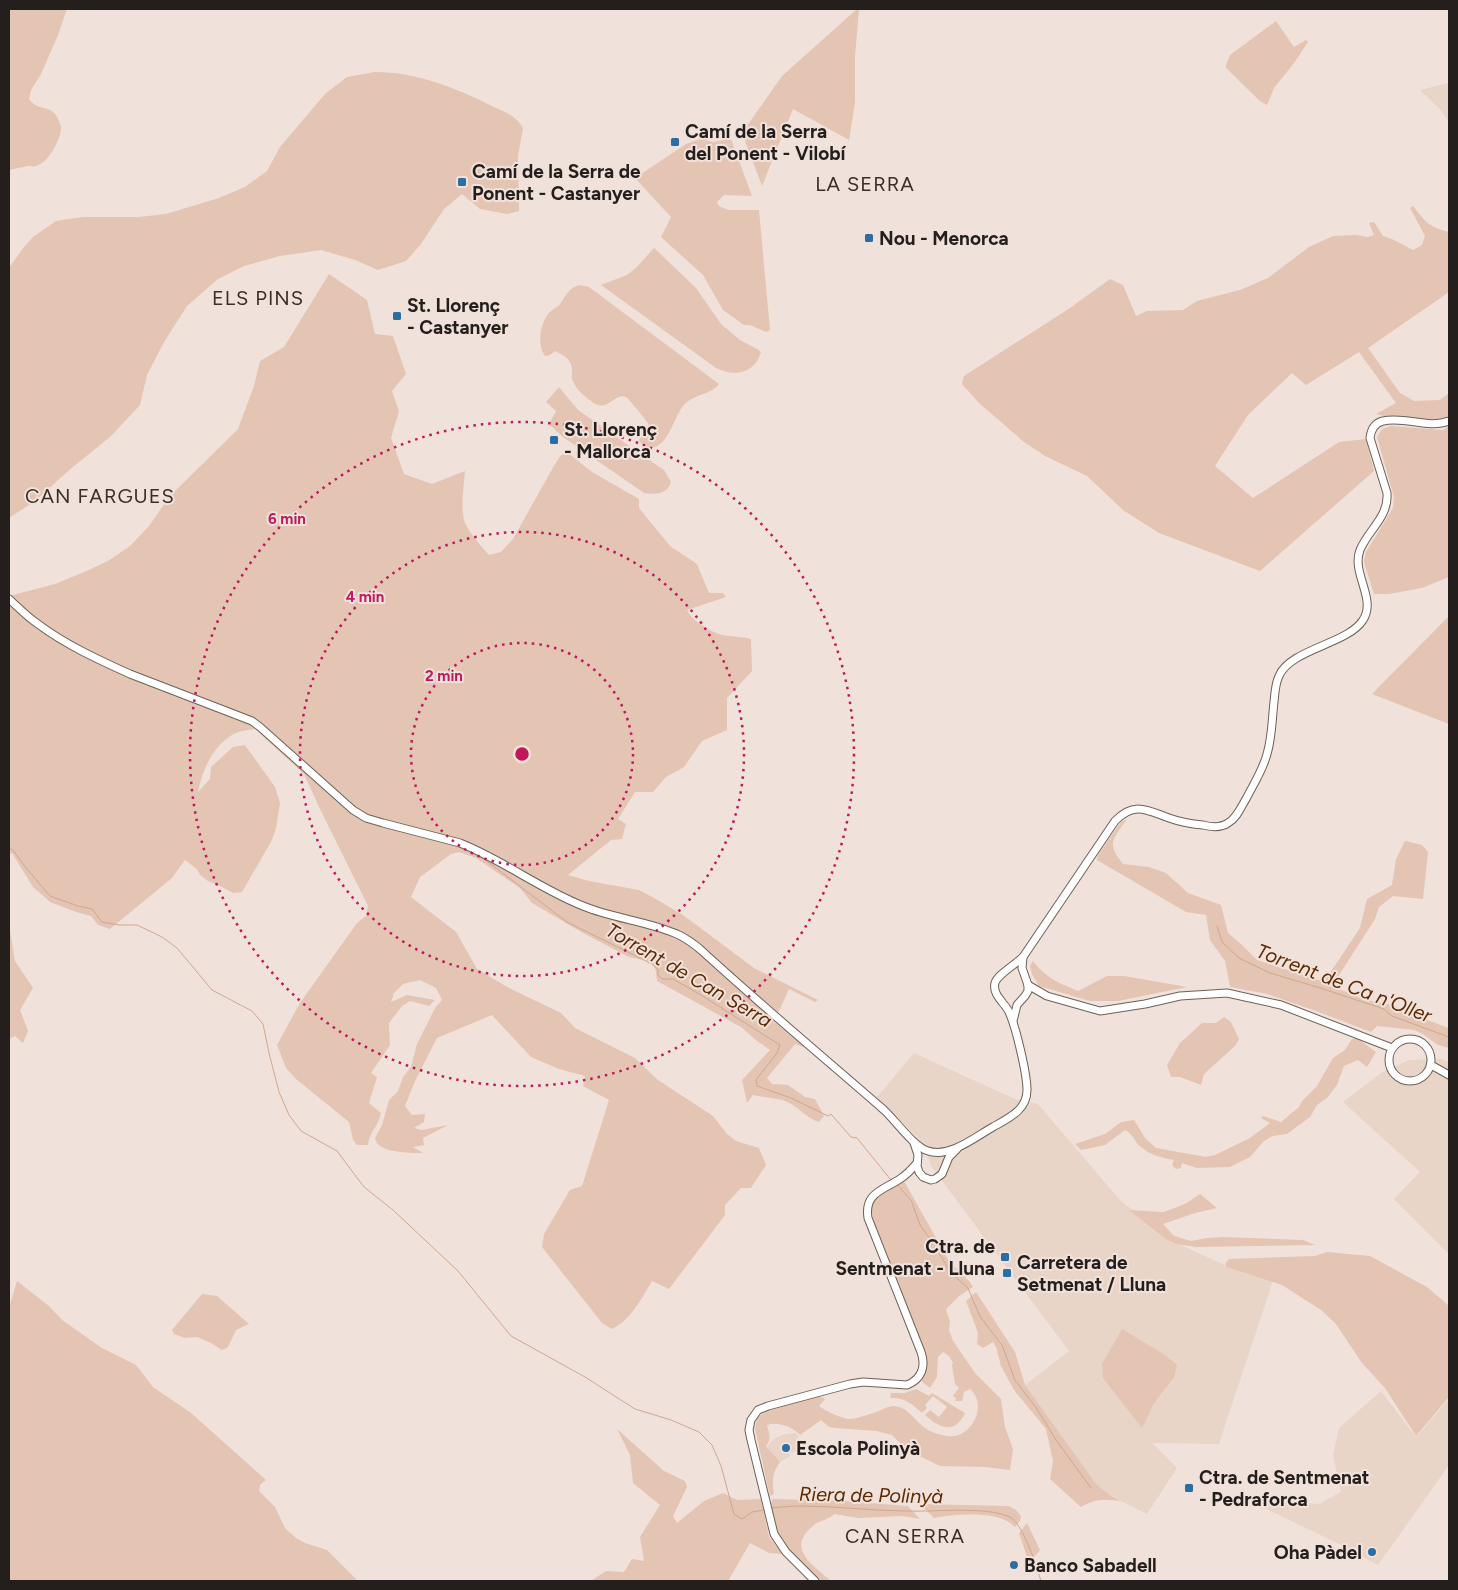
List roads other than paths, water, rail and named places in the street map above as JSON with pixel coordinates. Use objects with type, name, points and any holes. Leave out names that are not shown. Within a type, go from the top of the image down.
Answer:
[{"type":"main road","points":[[815,1581],[783,1548],[774,1534],[751,1440],[750,1422],[752,1416],[758,1410],[775,1404],[863,1382],[907,1385],[921,1374],[923,1361],[921,1352],[868,1218],[868,1203],[874,1195],[900,1179],[918,1161],[922,1154],[944,1152],[959,1146],[1010,1118],[1019,1110],[1026,1100],[1027,1081],[1013,1021],[997,995],[995,984],[999,976],[1023,957],[1115,822],[1125,812],[1144,808],[1177,820],[1216,827],[1227,824],[1236,817],[1267,755],[1276,687],[1281,672],[1292,661],[1355,629],[1366,615],[1367,604],[1358,565],[1359,555],[1384,513],[1388,502],[1370,438],[1372,430],[1377,423],[1382,421],[1438,424],[1449,421]]},
{"type":"main road","points":[[9,599],[37,624],[52,634],[112,666],[252,721],[343,802],[366,818],[460,843],[473,848],[540,886],[578,904],[668,931],[688,940],[887,1114],[914,1143],[928,1152]]},
{"type":"main road","points":[[1023,957],[1022,968],[1028,985],[1047,996]]},
{"type":"main road","points":[[1006,972],[1016,971],[1025,977]]},
{"type":"main road","points":[[1013,1021],[1015,1010],[1023,999],[1028,985]]},
{"type":"main road","points":[[1003,1002],[1011,1004],[1035,995],[1047,996],[1100,1011],[1180,996],[1227,993],[1281,1005],[1392,1048]]},
{"type":"main road","points":[[1406,1039],[1420,1041],[1430,1052],[1431,1065],[1428,1072],[1416,1081],[1408,1082],[1394,1075],[1389,1062],[1392,1048],[1406,1039]]},
{"type":"main road","points":[[1431,1065],[1449,1075]]},
{"type":"main road","points":[[914,1143],[918,1161],[917,1169],[921,1176],[926,1179],[935,1179],[942,1174],[949,1157],[959,1146]]},
{"type":"main road","points":[[937,1153],[942,1156],[945,1165]]},
{"type":"main road","points":[[900,1179],[921,1176]]},
{"type":"waterway","points":[[9,849],[12,849],[50,896],[92,909],[102,922],[119,925],[137,925],[162,937],[177,948],[212,990],[252,1011],[263,1024],[279,1092],[289,1115],[301,1131],[337,1151],[364,1187],[393,1210],[458,1271],[511,1336],[585,1377],[635,1409],[671,1420],[699,1432],[712,1445],[721,1466],[734,1514],[742,1519],[752,1512],[764,1510]]},
{"type":"waterway","name":"Torrent de Can Serra","points":[[480,856],[567,922],[652,964],[658,970],[658,975],[662,979],[673,979],[780,1045],[777,1053],[756,1080],[757,1086],[791,1098],[828,1116],[831,1114],[851,1137],[857,1138],[891,1180]]},
{"type":"waterway","name":"Torrent de Ca n'Oller","points":[[1217,926],[1222,942],[1239,958],[1270,973],[1384,1009],[1392,1016],[1449,1037]]},
{"type":"waterway","name":"Torrent de Can Serra","points":[[897,1185],[911,1200],[920,1225],[936,1247],[950,1272],[968,1288],[981,1318],[1002,1345],[1015,1380],[1091,1488]]},
{"type":"waterway","name":"Riera de Polinyà","points":[[772,1508],[815,1506],[895,1511],[960,1510],[1000,1514],[1010,1517],[1020,1528],[1029,1546],[1041,1581]]},
{"type":"place","name":"Camí de la Serra del Ponent - Vilobí","points":[[675,142]]},
{"type":"place","name":"Camí de la Serra de Ponent - Castanyer","points":[[462,182]]},
{"type":"place","name":"Nou - Menorca","points":[[869,238]]},
{"type":"place","name":"St. Llorenç - Castanyer","points":[[397,316]]},
{"type":"place","name":"St. Llorenç - Mallorca","points":[[554,440]]},
{"type":"place","name":"Ctra. de Sentmenat - Lluna","points":[[1005,1257]]},
{"type":"place","name":"Carretera de Setmenat / Lluna","points":[[1007,1273]]},
{"type":"place","name":"Escola Polinyà","points":[[786,1448]]},
{"type":"place","name":"Ctra. de Sentmenat - Pedraforca","points":[[1189,1488]]},
{"type":"place","name":"Oha Pàdel","points":[[1372,1552]]},
{"type":"place","name":"Banco Sabadell","points":[[1014,1565]]},
{"type":"district","name":"LA SERRA","points":[[865,184]]},
{"type":"district","name":"ELS PINS","points":[[258,298]]},
{"type":"district","name":"CAN FARGUES","points":[[100,496]]},
{"type":"district","name":"CAN SERRA","points":[[905,1536]]}]
